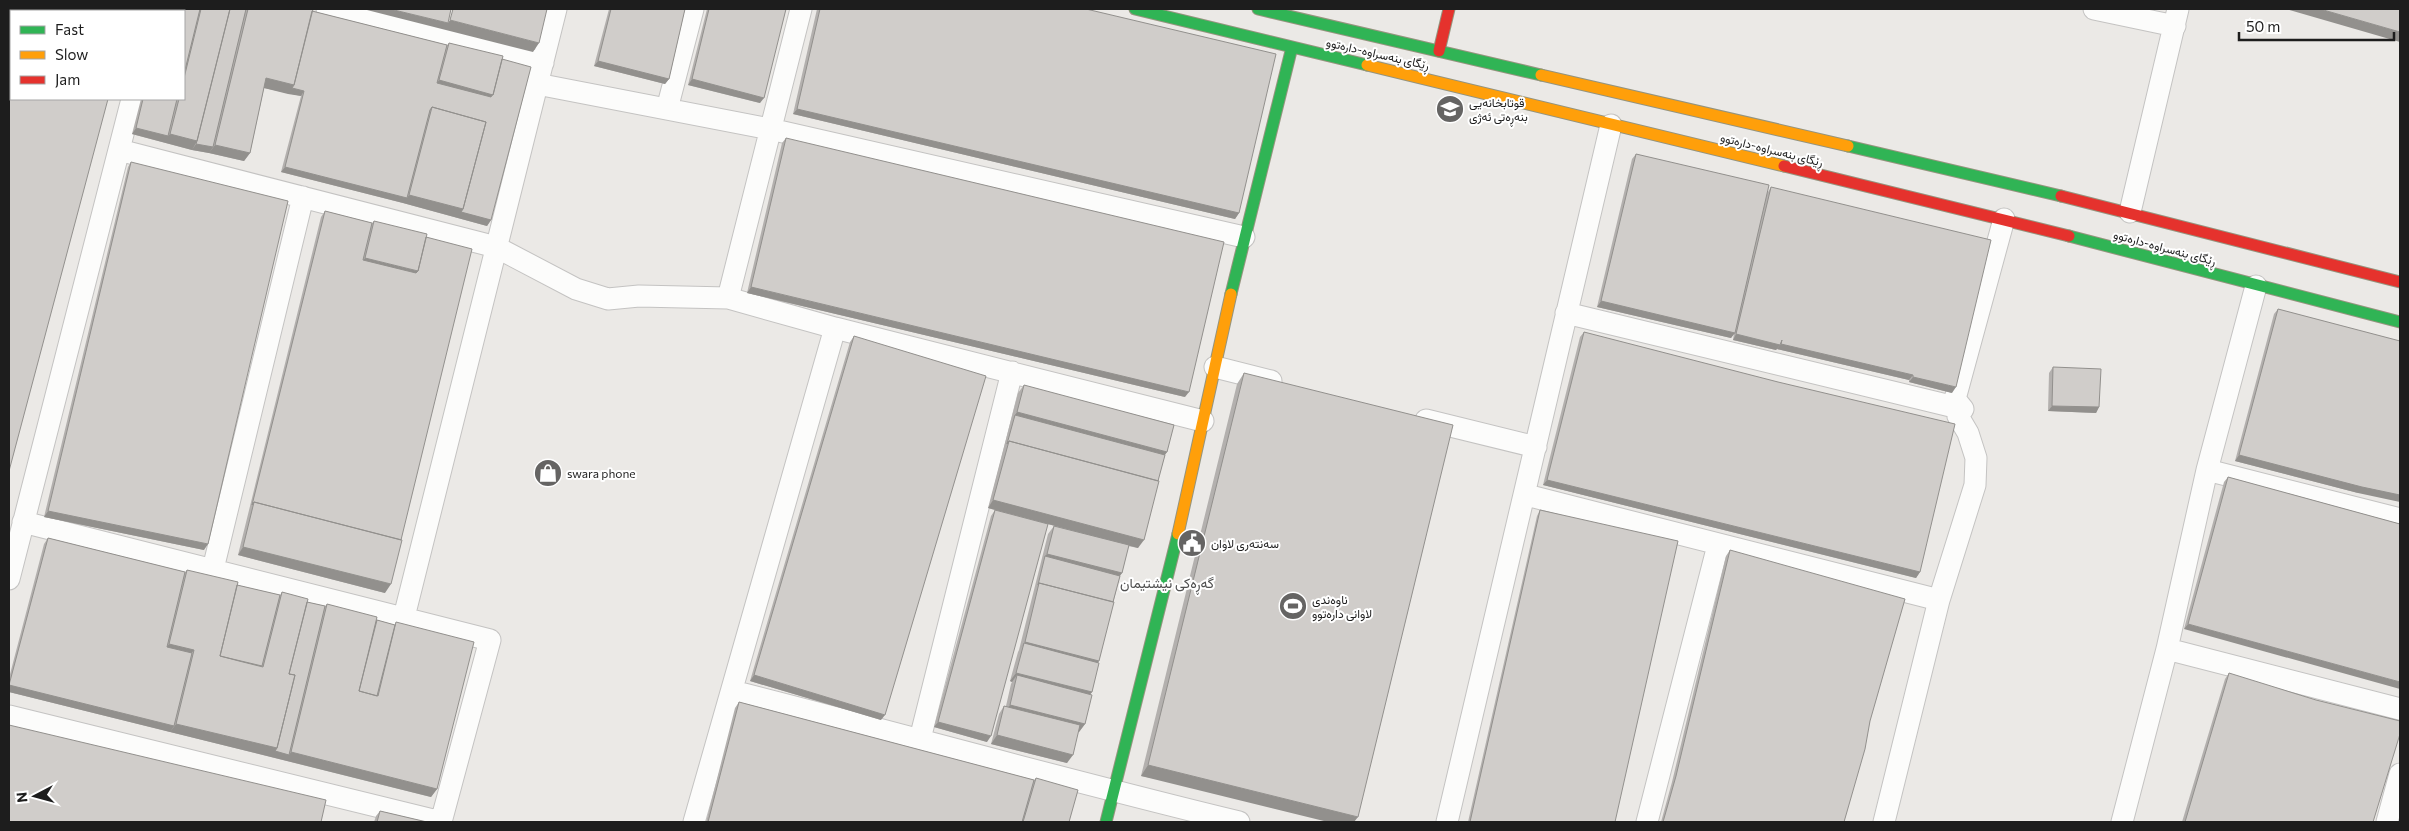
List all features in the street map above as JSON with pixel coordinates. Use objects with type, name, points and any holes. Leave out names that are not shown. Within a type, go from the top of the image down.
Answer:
[{"type":"street","points":[[327,9],[543,63]]},
{"type":"street","points":[[404,617],[556,9]]},
{"type":"street","points":[[667,109],[693,9]]},
{"type":"street","points":[[728,298],[801,9]]},
{"type":"street","name":"ڕێگای بنەسراوە-دارەتوو","points":[[1135,9],[1444,82],[1611,125],[2004,219],[2400,322]]},
{"type":"street","name":"ڕێگای بنەسراوە-دارەتوو","points":[[1258,9],[1299,14],[1640,107],[2130,212],[2400,282]]},
{"type":"street","points":[[1439,52],[1449,9]]},
{"type":"street","points":[[2094,9],[2176,17],[2130,212]]},
{"type":"street","points":[[1106,822],[1167,582],[1244,237],[1292,47]]},
{"type":"street","points":[[537,84],[770,129],[1244,237]]},
{"type":"street","points":[[9,579],[132,100]]},
{"type":"street","points":[[1635,130],[1640,107]]},
{"type":"street","points":[[1447,822],[1526,495],[1566,313],[1611,125]]},
{"type":"street","points":[[119,150],[496,247],[576,289],[608,299],[639,296],[728,298],[835,328],[1203,421]]},
{"type":"street","points":[[213,569],[303,197]]},
{"type":"street","points":[[1963,409],[1955,398],[2004,219]]},
{"type":"street","points":[[2122,822],[2167,648],[2207,470],[2256,286]]},
{"type":"street","points":[[1566,313],[1963,409]]},
{"type":"street","points":[[694,822],[835,328]]},
{"type":"street","points":[[1215,368],[1291,386]]},
{"type":"street","points":[[920,739],[1012,372]]},
{"type":"street","points":[[1884,822],[1939,600],[1975,485],[1977,472],[1973,445],[1958,416],[1963,409]]},
{"type":"street","points":[[1404,414],[1536,447]]},
{"type":"street","points":[[2207,470],[2400,519]]},
{"type":"street","points":[[1526,495],[1939,600]]},
{"type":"street","points":[[9,716],[441,822],[490,640],[23,522]]},
{"type":"street","points":[[1647,822],[1718,545]]},
{"type":"street","points":[[2167,648],[2400,709]]},
{"type":"street","points":[[732,691],[920,739],[1113,792],[1239,822]]},
{"type":"street","points":[[2387,822],[2400,774]]},
{"type":"building","points":[[9,9],[133,9],[10,10],[10,100],[108,100],[9,471]]},
{"type":"building","points":[[200,9],[185,70],[185,10],[165,10]]},
{"type":"building","points":[[201,9],[230,9],[197,141],[170,134],[179,100],[185,100],[185,74]]},
{"type":"building","points":[[230,9],[246,9],[213,147],[196,144],[197,141]]},
{"type":"building","points":[[248,9],[313,9],[294,85],[266,78],[250,153],[215,145]]},
{"type":"building","points":[[390,9],[451,9],[448,23]]},
{"type":"building","points":[[453,9],[547,9],[539,43],[450,20]]},
{"type":"building","points":[[611,9],[685,9],[669,79],[598,61]]},
{"type":"building","points":[[709,9],[786,9],[764,98],[692,79]]},
{"type":"building","points":[[820,9],[1086,9],[1276,54],[1239,213],[797,109]]},
{"type":"building","points":[[2320,9],[2400,9],[2400,32]]},
{"type":"building","points":[[312,11],[447,45],[437,83],[491,97],[502,59],[531,67],[491,220],[461,212],[486,122],[432,107],[407,198],[285,167],[304,91],[292,88]]},
{"type":"building","points":[[449,43],[503,56],[493,95],[439,80]]},
{"type":"building","points":[[143,100],[177,100],[168,136],[136,128]]},
{"type":"building","points":[[432,107],[486,122],[463,209],[409,195]]},
{"type":"building","points":[[786,138],[1224,242],[1189,392],[751,287]]},
{"type":"building","points":[[1636,154],[1769,185],[1735,333],[1601,301]]},
{"type":"building","points":[[131,162],[288,201],[208,544],[48,511]]},
{"type":"building","points":[[1771,187],[1991,240],[1956,387],[1781,344],[1782,340],[1780,345],[1736,334]]},
{"type":"building","points":[[325,211],[372,223],[363,260],[416,273],[426,237],[472,249],[401,540],[254,502],[252,505]]},
{"type":"building","points":[[374,221],[427,234],[418,271],[365,258]]},
{"type":"building","points":[[2278,309],[2400,341],[2400,495],[2239,455]]},
{"type":"building","points":[[1584,332],[1778,382],[1955,424],[1920,572],[1547,480]]},
{"type":"building","points":[[854,336],[986,376],[885,715],[754,675]]},
{"type":"building","points":[[2053,367],[2101,369],[2099,407],[2052,406]]},
{"type":"building","name":"ناوەندی لاوانی دارەتوو","points":[[1244,373],[1453,425],[1358,817],[1148,765]]},
{"type":"building","points":[[1024,385],[1174,425],[1167,452],[1017,412]]},
{"type":"building","points":[[1015,415],[1165,455],[1158,481],[1009,441],[1007,444]]},
{"type":"building","points":[[1009,441],[1159,481],[1144,540],[993,500]]},
{"type":"building","points":[[2228,477],[2400,524],[2400,682],[2188,624]]},
{"type":"building","points":[[254,502],[402,540],[391,584],[243,547]]},
{"type":"building","points":[[995,510],[1048,524],[991,736],[938,722]]},
{"type":"building","points":[[1540,510],[1678,541],[1615,822],[1470,822]]},
{"type":"building","points":[[1054,526],[1129,545],[1122,573],[1047,554]]},
{"type":"building","points":[[48,538],[185,572],[167,647],[192,653],[174,726],[9,685]]},
{"type":"building","points":[[1730,550],[1905,599],[1870,721],[1865,749],[1844,822],[1663,822],[1676,776]]},
{"type":"building","points":[[1045,556],[1120,576],[1113,602],[1039,583],[1038,585]]},
{"type":"building","points":[[187,570],[238,582],[220,656],[263,667],[282,592],[308,599],[289,674],[295,675],[277,748],[176,724],[194,650],[169,644]]},
{"type":"building","points":[[1039,583],[1114,602],[1099,661],[1025,642]]},
{"type":"building","points":[[237,585],[280,595],[262,666],[220,656]]},
{"type":"building","points":[[307,602],[325,606],[289,755],[275,751],[295,675],[289,674]]},
{"type":"building","points":[[327,604],[377,617],[359,691],[378,696],[396,622],[474,642],[437,789],[291,752]]},
{"type":"building","points":[[377,620],[395,625],[377,696],[359,691]]},
{"type":"building","points":[[1024,643],[1099,663],[1092,692],[1016,673]]},
{"type":"building","points":[[2229,673],[2316,700],[2400,721],[2400,734],[2373,822],[2185,822]]},
{"type":"building","points":[[1017,675],[1092,695],[1085,724],[1010,705]]},
{"type":"building","points":[[739,702],[1034,780],[1022,822],[708,822]]},
{"type":"building","points":[[1004,706],[1080,725],[1073,755],[997,735]]},
{"type":"building","points":[[9,725],[326,800],[321,822],[9,822]]},
{"type":"building","points":[[1036,778],[1078,790],[1069,822],[1023,822]]},
{"type":"building","points":[[380,811],[427,822],[377,822]]},
{"type":"traffic: fast","points":[[1135,9],[1367,65]]},
{"type":"traffic: fast","points":[[1258,9],[1541,75]]},
{"type":"traffic: fast","points":[[1231,294],[1292,47]]},
{"type":"traffic: fast","points":[[1848,146],[2061,196]]},
{"type":"traffic: fast","points":[[2069,236],[2400,322]]},
{"type":"traffic: fast","points":[[1106,822],[1178,534]]},
{"type":"traffic: slow","points":[[1367,65],[1784,166]]},
{"type":"traffic: slow","points":[[1541,75],[1848,146]]},
{"type":"traffic: slow","points":[[1178,534],[1231,294]]},
{"type":"traffic: jam","points":[[1439,51],[1449,9]]},
{"type":"traffic: jam","points":[[1784,166],[2069,236]]},
{"type":"traffic: jam","points":[[2061,196],[2400,282]]},
{"type":"place","name":"قوتابخانەیی بنەڕەتی ئەژی","points":[[1450,109]]},
{"type":"place","name":"swara phone","points":[[548,473]]},
{"type":"place","name":"سەنتەری لاوان","points":[[1192,543]]},
{"type":"place","name":"ناوەندی لاوانی دارەتوو","points":[[1293,606]]},
{"type":"district","name":"گەڕەکی نیشتیمان","points":[[1167,582]]}]
